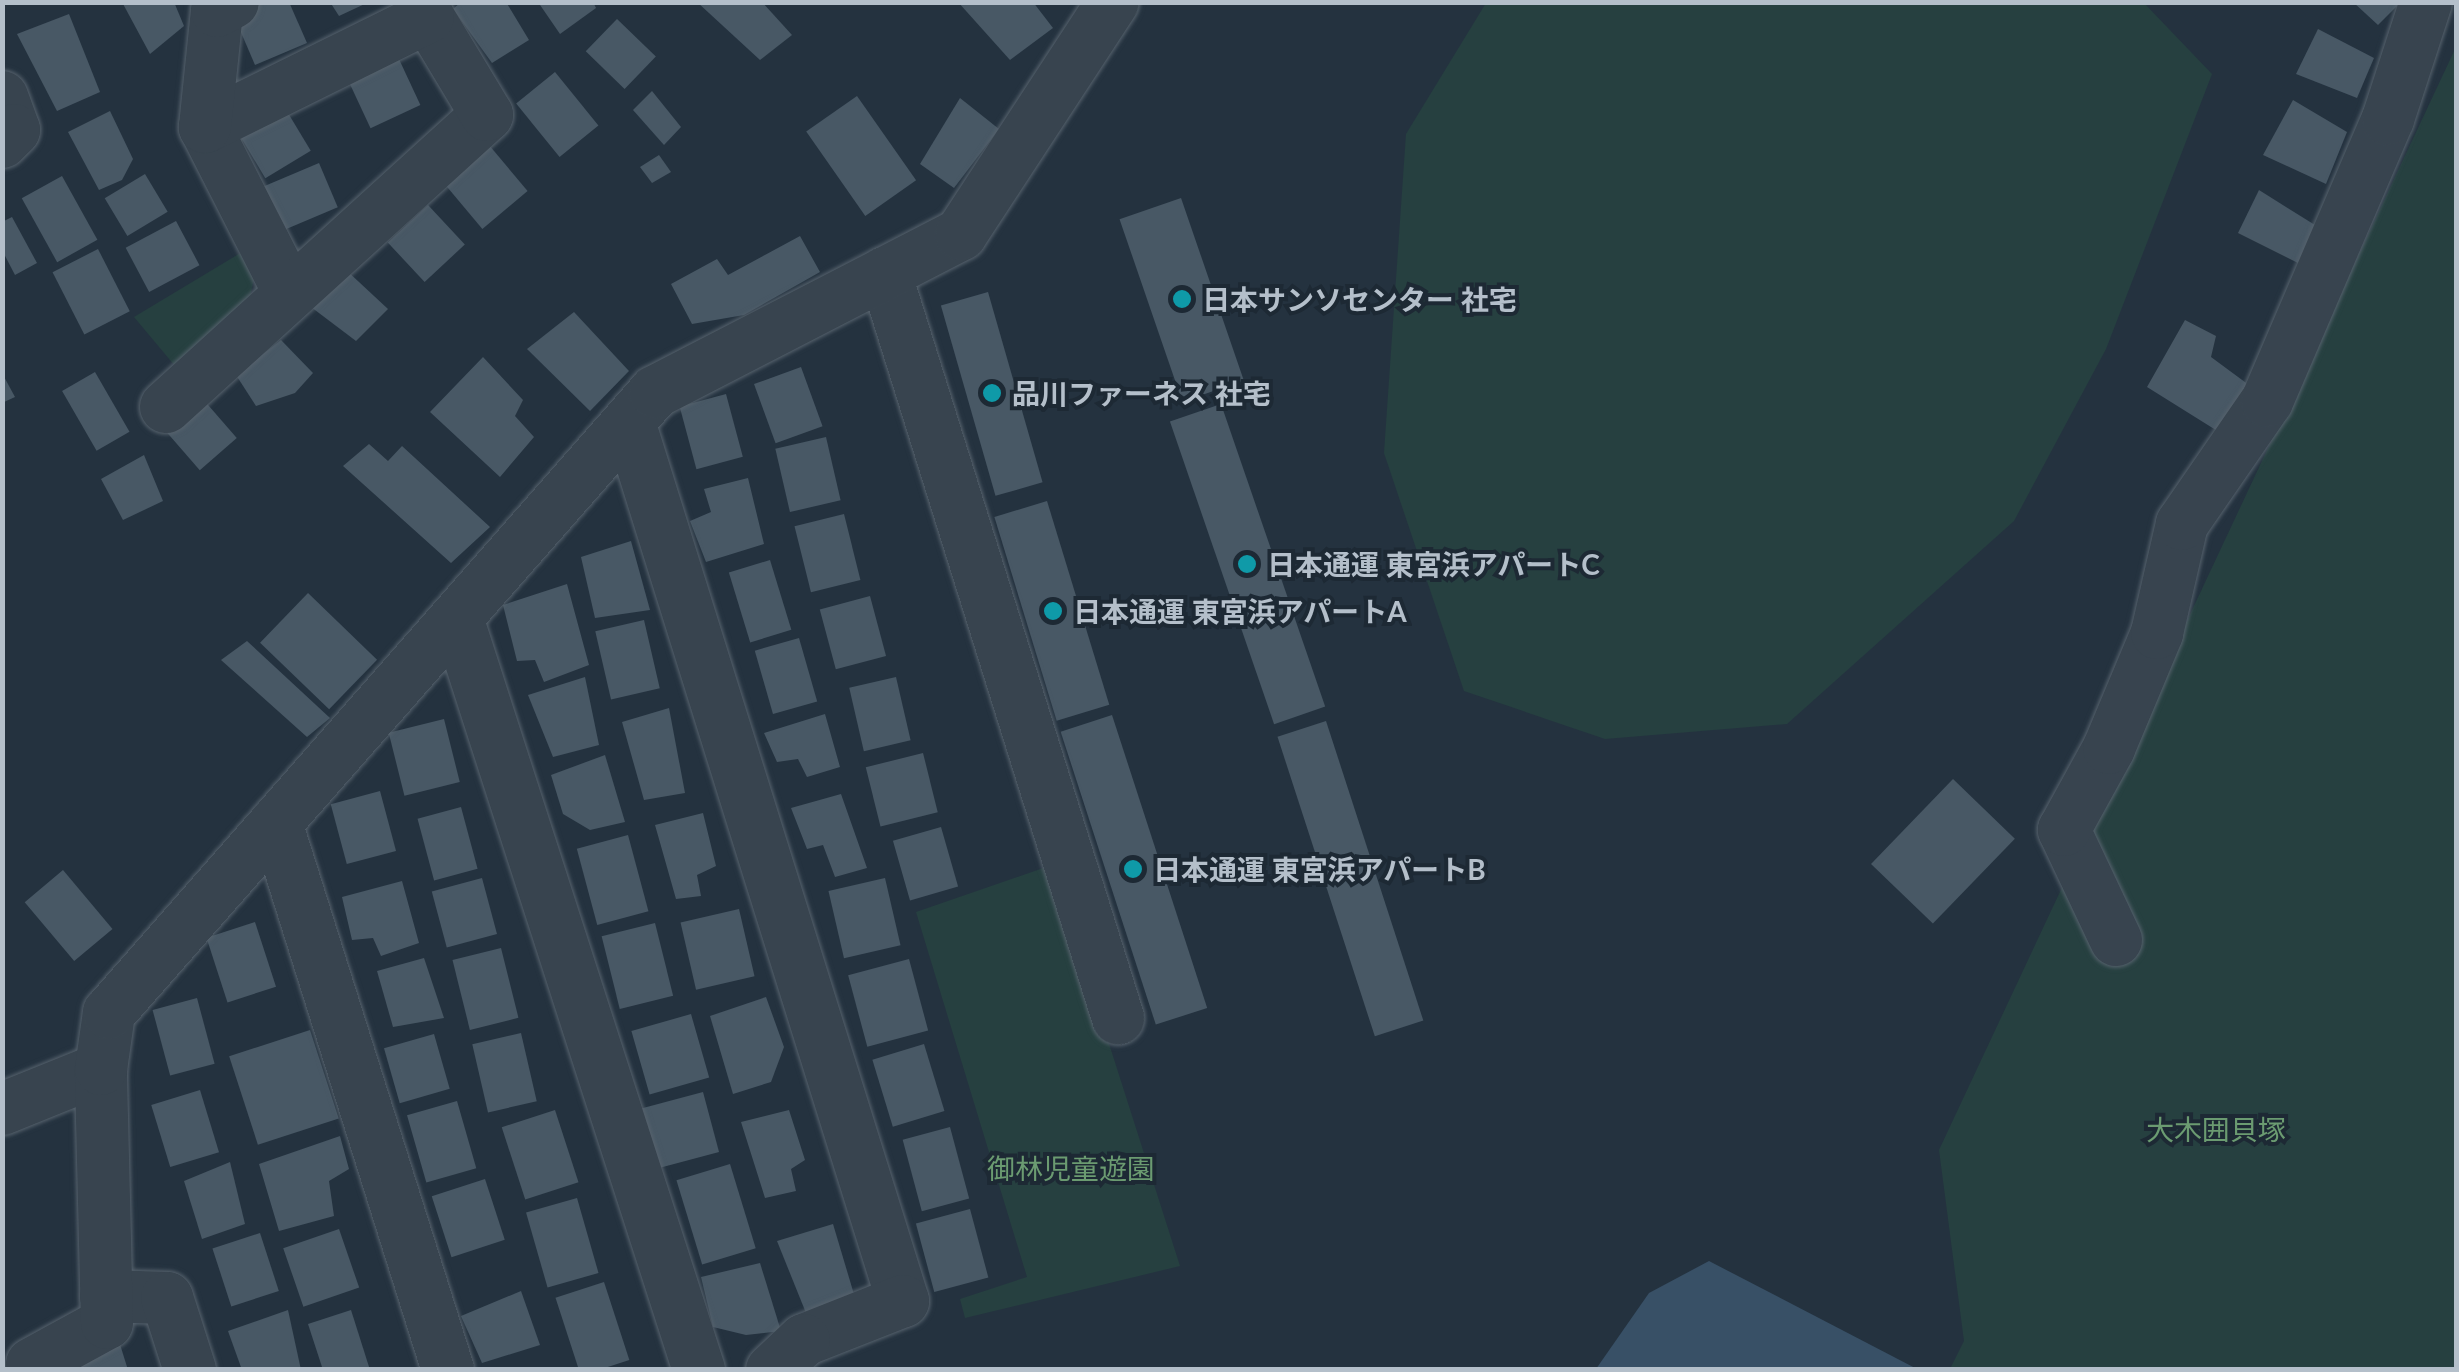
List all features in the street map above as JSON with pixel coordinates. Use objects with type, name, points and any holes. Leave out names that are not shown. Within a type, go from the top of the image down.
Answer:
[{"type":"street","points":[[32,1364],[107,1324],[101,1070],[110,1012],[655,392],[961,234],[1113,2]]},
{"type":"street","points":[[2116,940],[2064,830],[2109,748],[2157,633],[2182,524],[2266,401],[2388,119],[2426,2]]},
{"type":"street","points":[[222,5],[205,127],[290,294]]},
{"type":"street","points":[[166,407],[488,114],[428,17],[205,127]]},
{"type":"street","points":[[2,96],[14,130],[2,142]]},
{"type":"street","points":[[885,274],[1118,1018]]},
{"type":"street","points":[[629,422],[924,1307],[804,1340],[772,1370]]},
{"type":"street","points":[[456,618],[699,1370]]},
{"type":"street","points":[[276,823],[448,1370]]},
{"type":"street","points":[[2,1109],[101,1070]]},
{"type":"street","points":[[106,1296],[167,1298],[190,1370]]},
{"type":"green space","points":[[1486,3],[2144,3],[2212,74],[2106,349],[2014,521],[1787,724],[1605,739],[1464,691],[1384,453],[1406,134]]},
{"type":"green space","name":"大木囲貝塚","points":[[2456,47],[2456,1369],[1950,1369],[1964,1341],[1939,1150]]},
{"type":"green space","points":[[262,240],[250,297],[180,372],[134,317]]},
{"type":"green space","name":"御林児童遊園","points":[[1052,865],[1180,1266],[965,1318],[960,1299],[1027,1277],[916,912]]},
{"type":"water","points":[[1709,1261],[1917,1369],[1596,1369],[1649,1293]]},
{"type":"building","points":[[122,2],[174,2],[184,26],[150,54]]},
{"type":"building","points":[[266,2],[289,2],[307,43],[255,65],[234,16]]},
{"type":"building","points":[[330,2],[369,2],[339,16]]},
{"type":"building","points":[[461,2],[506,2],[529,40],[492,63],[453,9]]},
{"type":"building","points":[[538,2],[593,2],[596,8],[560,34]]},
{"type":"building","points":[[697,2],[762,2],[792,35],[760,60]]},
{"type":"building","points":[[958,2],[1033,2],[1053,28],[1010,60]]},
{"type":"building","points":[[2353,2],[2401,2],[2378,25]]},
{"type":"building","points":[[69,14],[100,92],[57,111],[17,34]]},
{"type":"building","points":[[617,19],[656,57],[625,89],[586,51]]},
{"type":"building","points":[[2318,29],[2374,58],[2357,98],[2296,74]]},
{"type":"building","points":[[398,57],[420,105],[371,128],[348,80]]},
{"type":"building","points":[[555,72],[598,126],[560,157],[516,103]]},
{"type":"building","points":[[652,91],[681,127],[664,145],[633,110]]},
{"type":"building","points":[[857,96],[916,180],[865,216],[806,132]]},
{"type":"building","points":[[960,98],[999,129],[954,188],[920,164]]},
{"type":"building","points":[[2293,100],[2347,132],[2326,184],[2263,155]]},
{"type":"building","points":[[285,108],[311,151],[265,178],[240,135]]},
{"type":"building","points":[[110,111],[133,159],[122,180],[99,190],[68,132]]},
{"type":"building","points":[[489,145],[528,191],[482,229],[444,183]]},
{"type":"building","points":[[659,155],[671,172],[652,183],[640,167]]},
{"type":"building","points":[[319,163],[338,207],[282,231],[263,187]]},
{"type":"building","points":[[145,174],[168,212],[127,236],[105,198]]},
{"type":"building","points":[[62,176],[97,240],[57,262],[22,198]]},
{"type":"building","points":[[2259,190],[2323,230],[2306,267],[2238,233]]},
{"type":"building","name":"日本サンソセンター 社宅","points":[[1181,198],[1244,380],[1182,402],[1120,219]]},
{"type":"building","points":[[428,205],[465,244],[425,282],[388,243]]},
{"type":"building","points":[[12,217],[37,263],[15,275],[2,250],[2,222]]},
{"type":"building","points":[[176,221],[199,265],[149,292],[126,248]]},
{"type":"building","points":[[800,236],[820,272],[744,315],[692,324],[671,284],[717,259],[728,275]]},
{"type":"building","points":[[98,249],[130,311],[84,335],[53,272]]},
{"type":"building","points":[[345,269],[388,309],[356,341],[311,307]]},
{"type":"building","name":"品川ファーネス 社宅","points":[[988,292],[1043,482],[995,496],[941,306]]},
{"type":"building","points":[[574,312],[629,371],[590,411],[527,349]]},
{"type":"building","points":[[2185,320],[2216,336],[2211,357],[2253,388],[2227,437],[2147,387]]},
{"type":"building","points":[[281,340],[313,373],[295,393],[256,406],[236,375]]},
{"type":"building","points":[[483,357],[523,400],[515,416],[534,437],[500,477],[430,412]]},
{"type":"building","points":[[801,367],[823,426],[776,443],[754,384]]},
{"type":"building","points":[[95,372],[130,432],[97,451],[62,391]]},
{"type":"building","points":[[2,373],[15,397],[2,403]]},
{"type":"building","points":[[726,394],[743,457],[696,469],[680,406]]},
{"type":"building","points":[[202,398],[237,438],[200,470],[165,430]]},
{"type":"building","name":"日本通運 東宮浜アパートC","points":[[1221,404],[1325,707],[1274,724],[1170,422]]},
{"type":"building","points":[[826,437],[841,500],[790,512],[775,449]]},
{"type":"building","points":[[369,444],[388,461],[402,446],[490,527],[451,563],[343,466]]},
{"type":"building","points":[[144,455],[163,501],[123,520],[101,479]]},
{"type":"building","points":[[748,478],[764,544],[706,562],[690,521],[711,512],[704,489]]},
{"type":"building","name":"日本通運 東宮浜アパートA","points":[[1047,501],[1109,705],[1057,721],[994,517]]},
{"type":"building","points":[[844,514],[860,580],[811,592],[795,526]]},
{"type":"building","points":[[631,541],[650,610],[595,618],[581,557]]},
{"type":"building","points":[[770,560],[791,630],[750,642],[729,573]]},
{"type":"building","points":[[567,584],[589,665],[544,682],[535,660],[517,661],[503,605]]},
{"type":"building","points":[[308,593],[377,660],[329,709],[260,643]]},
{"type":"building","points":[[870,596],[886,656],[836,669],[820,609]]},
{"type":"building","points":[[644,620],[660,688],[611,699],[595,631]]},
{"type":"building","points":[[799,638],[817,701],[773,714],[755,651]]},
{"type":"building","points":[[247,641],[330,718],[307,737],[221,660]]},
{"type":"building","points":[[585,677],[599,745],[553,757],[528,695]]},
{"type":"building","points":[[896,677],[911,740],[864,751],[849,688]]},
{"type":"building","points":[[669,708],[685,793],[644,800],[622,722]]},
{"type":"building","points":[[825,714],[840,767],[807,777],[798,759],[777,762],[764,733]]},
{"type":"building","name":"日本通運 東宮浜アパートB","points":[[1112,715],[1207,1008],[1156,1025],[1061,732]]},
{"type":"building","points":[[444,719],[460,782],[404,796],[389,733]]},
{"type":"building","points":[[1326,721],[1423,1021],[1375,1036],[1277,737]]},
{"type":"building","points":[[923,753],[938,812],[881,826],[866,767]]},
{"type":"building","points":[[605,755],[625,822],[590,830],[563,814],[551,775]]},
{"type":"building","points":[[1953,779],[2015,839],[1933,924],[1871,864]]},
{"type":"building","points":[[380,791],[396,851],[347,864],[331,804]]},
{"type":"building","points":[[841,794],[867,868],[835,877],[823,845],[807,849],[791,808]]},
{"type":"building","points":[[461,807],[478,869],[434,880],[418,819]]},
{"type":"building","points":[[703,813],[716,866],[697,875],[701,896],[676,899],[655,825]]},
{"type":"building","points":[[941,827],[958,887],[910,900],[893,841]]},
{"type":"building","points":[[628,835],[648,911],[597,925],[577,849]]},
{"type":"building","points":[[63,870],[112,929],[74,961],[25,902]]},
{"type":"building","points":[[482,878],[497,934],[447,947],[432,891]]},
{"type":"building","points":[[885,878],[901,945],[844,958],[828,891]]},
{"type":"building","points":[[402,881],[419,943],[381,956],[373,938],[352,940],[342,897]]},
{"type":"building","points":[[739,909],[755,976],[696,990],[681,922]]},
{"type":"building","points":[[255,922],[276,987],[228,1002],[206,938]]},
{"type":"building","points":[[655,923],[673,996],[620,1009],[602,936]]},
{"type":"building","points":[[501,948],[518,1018],[470,1030],[452,960]]},
{"type":"building","points":[[424,958],[444,1018],[393,1027],[377,971]]},
{"type":"building","points":[[909,959],[928,1030],[867,1047],[848,975]]},
{"type":"building","points":[[766,997],[784,1047],[771,1082],[733,1094],[710,1016]]},
{"type":"building","points":[[197,998],[215,1064],[170,1076],[153,1010]]},
{"type":"building","points":[[691,1014],[709,1077],[650,1095],[631,1031]]},
{"type":"building","points":[[310,1030],[339,1118],[258,1145],[229,1056]]},
{"type":"building","points":[[521,1033],[537,1101],[488,1112],[472,1044]]},
{"type":"building","points":[[434,1034],[450,1089],[400,1103],[384,1048]]},
{"type":"building","points":[[924,1044],[944,1111],[893,1127],[872,1060]]},
{"type":"building","points":[[200,1090],[219,1152],[170,1167],[151,1105]]},
{"type":"building","points":[[703,1092],[719,1152],[657,1168],[641,1109]]},
{"type":"building","points":[[457,1101],[476,1168],[426,1183],[407,1115]]},
{"type":"building","points":[[555,1110],[578,1182],[525,1200],[502,1127]]},
{"type":"building","points":[[789,1110],[805,1160],[791,1169],[796,1191],[765,1198],[741,1122]]},
{"type":"building","points":[[950,1127],[969,1198],[922,1211],[903,1140]]},
{"type":"building","points":[[340,1136],[349,1169],[329,1181],[334,1216],[279,1231],[259,1164]]},
{"type":"building","points":[[230,1162],[245,1224],[202,1239],[184,1181]]},
{"type":"building","points":[[730,1164],[756,1248],[702,1265],[676,1180]]},
{"type":"building","points":[[485,1179],[505,1240],[452,1257],[432,1196]]},
{"type":"building","points":[[577,1198],[598,1273],[548,1288],[526,1213]]},
{"type":"building","points":[[970,1209],[988,1278],[934,1292],[916,1223]]},
{"type":"building","points":[[833,1224],[856,1301],[808,1318],[777,1241]]},
{"type":"building","points":[[339,1229],[359,1288],[303,1307],[283,1248]]},
{"type":"building","points":[[260,1233],[279,1291],[231,1306],[212,1248]]},
{"type":"building","points":[[760,1263],[781,1331],[746,1335],[713,1327],[701,1277]]},
{"type":"building","points":[[604,1282],[629,1360],[599,1370],[579,1370],[555,1298]]},
{"type":"building","points":[[521,1291],[540,1345],[482,1363],[461,1316]]},
{"type":"building","points":[[288,1310],[301,1370],[242,1370],[228,1331]]},
{"type":"building","points":[[351,1310],[370,1370],[323,1370],[308,1324]]},
{"type":"building","points":[[118,1338],[128,1370],[53,1370]]},
{"type":"place","name":"日本サンソセンター 社宅","points":[[1182,299]]},
{"type":"place","name":"品川ファーネス 社宅","points":[[992,393]]},
{"type":"place","name":"日本通運 東宮浜アパートC","points":[[1247,564]]},
{"type":"place","name":"日本通運 東宮浜アパートA","points":[[1053,611]]},
{"type":"place","name":"日本通運 東宮浜アパートB","points":[[1133,869]]}]
